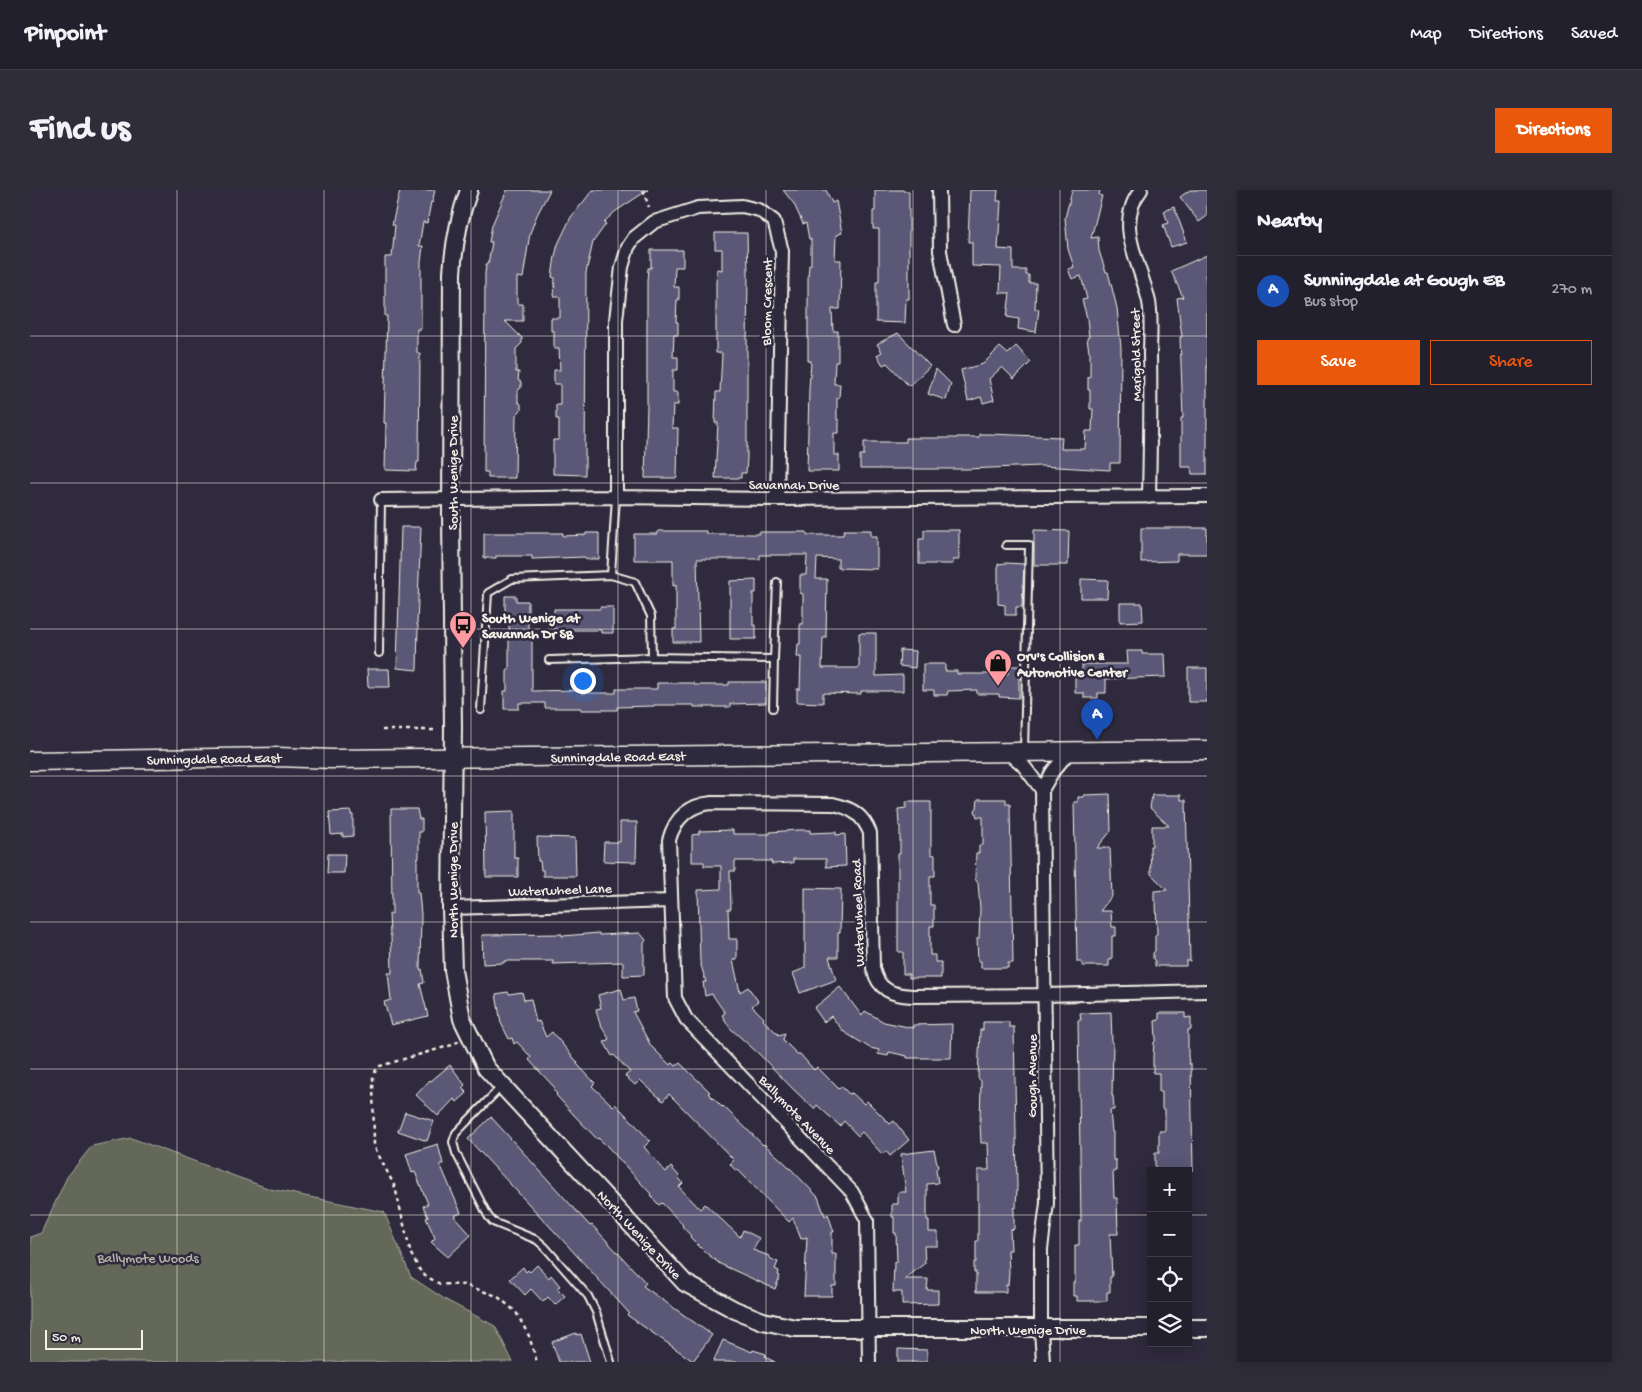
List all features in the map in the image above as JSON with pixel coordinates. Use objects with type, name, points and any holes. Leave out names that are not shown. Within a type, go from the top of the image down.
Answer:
[{"type":"main road","name":"Sunningdale Road East","points":[[30,761],[278,757],[332,759],[1207,750]]},
{"type":"street","name":"South Wenige Drive","points":[[452,758],[454,246],[459,220],[469,190]]},
{"type":"street","points":[[939,190],[940,251],[954,325]]},
{"type":"street","name":"Marigold Street","points":[[1142,190],[1135,198],[1128,230],[1149,303],[1149,496]]},
{"type":"street","name":"Bloom Crescent","points":[[616,497],[616,320],[622,267],[628,247],[634,238],[654,222],[698,208],[742,206],[759,210],[774,221],[782,251],[777,499]]},
{"type":"street","name":"Savannah Drive","points":[[381,500],[616,497],[777,499],[1207,496]]},
{"type":"street","points":[[1016,752],[1023,765],[1042,790],[1053,771],[1069,752]]},
{"type":"street","name":"North Wenige Drive","points":[[452,758],[451,908],[453,970],[462,1019],[486,1068],[685,1283],[735,1310],[763,1321],[795,1328],[1147,1328]]},
{"type":"street","name":"Gough Avenue","points":[[1042,790],[1047,1203],[1041,1249],[1043,1362]]},
{"type":"street","name":"Waterwheel Road","points":[[671,901],[669,840],[677,821],[692,808],[712,803],[833,804],[851,809],[863,819],[870,833],[873,968],[876,978],[882,986],[891,992],[901,995],[1045,995],[1207,991]]},
{"type":"street","name":"Waterwheel Lane","points":[[451,908],[671,901]]},
{"type":"street","name":"Ballymote Avenue","points":[[671,901],[675,998],[686,1019],[852,1192],[867,1220],[869,1362]]},
{"type":"street","points":[[1192,1328],[1207,1328]]},
{"type":"lane","points":[[611,575],[616,497]]},
{"type":"lane","points":[[380,653],[381,500]]},
{"type":"lane","points":[[1006,545],[1029,545],[1016,752]]},
{"type":"lane","points":[[481,710],[488,593],[512,579],[611,575],[636,582],[651,616],[652,657]]},
{"type":"lane","points":[[773,708],[777,582]]},
{"type":"lane","points":[[549,660],[652,657],[774,659]]},
{"type":"lane","points":[[502,1086],[456,1133],[453,1142],[456,1153],[488,1216],[493,1222],[537,1240],[588,1296],[596,1312],[611,1362]]},
{"type":"path","points":[[643,190],[649,207]]},
{"type":"path","points":[[382,730],[436,730]]},
{"type":"path","points":[[470,1036],[452,1045],[380,1066],[376,1070],[373,1077],[374,1146],[395,1187],[411,1254],[422,1274],[440,1284],[465,1285],[497,1296],[516,1312],[528,1336],[537,1362]]},
{"type":"green space","name":"Ballymote Woods","points":[[131,1138],[270,1189],[384,1212],[411,1277],[446,1300],[495,1326],[513,1362],[30,1362],[30,1237],[41,1233],[67,1177],[92,1146]]},
{"type":"building","points":[[400,190],[435,190],[427,223],[423,222],[419,246],[423,246],[421,262],[421,329],[417,329],[417,353],[420,353],[419,462],[417,462],[416,471],[385,470],[386,423],[384,423],[387,316],[385,316],[385,257],[392,257],[395,225],[392,225]]},
{"type":"building","points":[[507,190],[550,190],[530,233],[523,278],[517,277],[517,304],[523,304],[523,321],[505,321],[522,338],[522,343],[516,349],[516,372],[519,372],[518,380],[521,382],[521,388],[518,390],[518,402],[521,404],[521,410],[516,415],[515,478],[488,478],[488,472],[484,472],[485,274],[492,242],[489,242],[492,225]]},
{"type":"building","points":[[593,190],[648,190],[616,211],[604,222],[606,224],[593,242],[586,273],[585,475],[553,474],[553,440],[559,440],[559,419],[556,419],[556,405],[560,405],[560,384],[554,384],[554,370],[560,370],[559,349],[554,349],[554,331],[551,331],[551,318],[560,318],[560,297],[554,297],[555,278],[552,277],[558,244],[571,217]]},
{"type":"building","points":[[783,190],[826,190],[832,203],[836,201],[842,233],[836,235],[835,260],[841,260],[840,309],[832,309],[833,331],[838,331],[838,362],[835,362],[834,384],[840,384],[839,398],[837,398],[839,433],[834,433],[834,455],[839,455],[839,471],[807,471],[811,361],[808,361],[808,278],[809,265],[811,265],[811,239],[809,239],[806,223],[803,224],[794,204]]},
{"type":"building","points":[[875,190],[909,191],[909,299],[906,299],[905,323],[876,322],[876,282],[879,282],[879,229],[873,229]]},
{"type":"building","points":[[970,190],[998,190],[997,201],[1001,201],[998,249],[1013,250],[1013,270],[1026,270],[1026,275],[1029,275],[1029,283],[1036,283],[1035,309],[1039,309],[1036,332],[1018,329],[1019,319],[1007,317],[1010,293],[1000,293],[1001,267],[972,266],[972,242],[968,242]]},
{"type":"building","points":[[1072,190],[1100,190],[1099,195],[1102,196],[1091,238],[1098,237],[1099,251],[1106,272],[1108,272],[1117,308],[1121,348],[1120,463],[1110,463],[1110,470],[1041,466],[966,469],[860,469],[860,455],[864,455],[864,442],[906,442],[906,438],[979,437],[979,434],[1062,437],[1061,449],[1085,449],[1086,431],[1092,431],[1093,409],[1090,409],[1090,390],[1088,390],[1090,352],[1087,338],[1089,337],[1087,318],[1082,300],[1087,299],[1081,276],[1072,279],[1068,269],[1074,267],[1068,249],[1065,218]]},
{"type":"building","points":[[1190,190],[1207,190],[1207,216],[1199,222],[1180,197]]},
{"type":"building","points":[[1174,207],[1187,242],[1171,247],[1163,225],[1168,223],[1164,211]]},
{"type":"building","points":[[715,233],[747,233],[747,458],[746,473],[741,473],[741,478],[715,478],[718,423],[715,423],[716,392],[720,392],[722,353],[716,353],[716,283],[717,269],[722,270],[722,249],[715,249]]},
{"type":"building","points":[[651,250],[683,250],[683,267],[675,267],[674,287],[679,287],[676,322],[678,322],[678,335],[674,335],[673,357],[678,357],[678,370],[673,370],[673,392],[678,392],[678,405],[673,405],[672,428],[678,428],[677,478],[645,478],[647,282],[648,268],[651,268]]},
{"type":"building","points":[[1207,255],[1207,274],[1205,275],[1207,289],[1207,474],[1192,474],[1191,467],[1181,467],[1181,418],[1183,418],[1180,337],[1182,337],[1177,298],[1183,297],[1171,271]]},
{"type":"building","points":[[898,333],[930,366],[909,386],[887,363],[883,365],[877,355],[882,352],[877,344]]},
{"type":"building","points":[[1016,346],[1031,362],[1014,379],[1002,367],[989,379],[994,400],[983,403],[981,397],[968,401],[961,370],[983,364],[1000,347],[1008,354]]},
{"type":"building","points":[[936,369],[951,384],[946,400],[928,394]]},
{"type":"building","points":[[401,527],[421,527],[417,670],[397,668]]},
{"type":"building","points":[[1141,528],[1207,528],[1207,554],[1177,554],[1177,561],[1141,562]]},
{"type":"building","points":[[844,530],[871,530],[871,536],[877,536],[877,569],[838,568],[838,559],[817,558],[816,579],[827,579],[826,638],[823,638],[822,668],[859,668],[859,633],[876,633],[876,676],[903,675],[903,691],[861,691],[861,694],[823,693],[823,703],[797,702],[797,689],[800,689],[801,657],[797,657],[798,644],[800,644],[800,624],[803,624],[803,594],[800,593],[800,575],[806,575],[807,555],[760,555],[760,559],[697,559],[699,642],[673,642],[673,629],[676,629],[676,585],[673,586],[673,560],[634,560],[634,534],[658,534],[658,531],[706,531],[706,534],[807,532],[807,535],[843,535]]},
{"type":"building","points":[[924,530],[959,530],[959,560],[953,560],[953,564],[919,564],[919,539],[924,539]]},
{"type":"building","points":[[1034,530],[1069,531],[1068,565],[1034,565]]},
{"type":"building","points":[[484,533],[563,533],[563,536],[599,533],[599,559],[586,559],[585,557],[532,559],[532,556],[484,558]]},
{"type":"building","points":[[998,564],[1024,564],[1022,607],[1016,607],[1016,615],[1005,615],[1005,605],[998,604]]},
{"type":"building","points":[[1081,579],[1108,580],[1107,598],[1081,598]]},
{"type":"building","points":[[756,580],[756,593],[753,593],[753,625],[756,625],[756,639],[730,639],[730,581]]},
{"type":"building","points":[[505,596],[516,596],[516,601],[528,601],[528,632],[532,633],[532,691],[581,690],[581,693],[616,693],[616,689],[657,689],[657,683],[729,685],[729,682],[766,682],[766,703],[730,704],[730,707],[654,705],[617,707],[617,710],[581,710],[581,708],[545,708],[545,703],[519,703],[519,709],[504,709],[504,691],[507,691],[507,669],[509,669],[509,614],[505,614]]},
{"type":"building","points":[[1120,603],[1142,603],[1143,621],[1120,622]]},
{"type":"building","points":[[600,607],[613,607],[613,633],[601,633],[601,630],[566,630],[566,633],[554,633],[554,609],[600,609]]},
{"type":"building","points":[[900,650],[916,651],[915,668],[899,666]]},
{"type":"building","points":[[1127,651],[1142,651],[1142,654],[1165,654],[1166,677],[1106,679],[1106,693],[1098,693],[1098,698],[1084,698],[1084,693],[1075,693],[1075,676],[1082,677],[1082,664],[1128,664]]},
{"type":"building","points":[[923,664],[945,664],[945,671],[957,671],[957,674],[1008,674],[1008,666],[1019,666],[1019,698],[999,697],[999,694],[977,694],[977,690],[948,691],[947,695],[934,695],[934,690],[923,690]]},
{"type":"building","points":[[1188,668],[1207,668],[1207,702],[1188,702]]},
{"type":"building","points":[[367,669],[389,669],[390,687],[368,687]]},
{"type":"building","points":[[1110,794],[1111,831],[1097,848],[1110,848],[1112,896],[1100,911],[1111,911],[1112,927],[1116,927],[1116,936],[1112,936],[1112,959],[1109,959],[1109,966],[1082,966],[1082,962],[1077,962],[1074,802],[1078,802],[1078,797],[1084,797],[1084,795]]},
{"type":"building","points":[[1152,795],[1181,795],[1181,800],[1186,800],[1190,961],[1186,961],[1186,966],[1155,966],[1153,959],[1155,935],[1157,934],[1154,891],[1167,890],[1151,874],[1150,846],[1152,846],[1152,826],[1169,826],[1150,808]]},
{"type":"building","points":[[978,799],[1006,799],[1006,804],[1010,804],[1013,963],[1008,963],[1008,968],[981,968],[981,961],[978,961],[977,938],[979,938],[980,908],[978,883],[975,879],[976,853],[979,853],[979,845],[983,845],[983,817],[977,817],[975,810]]},
{"type":"building","points":[[906,802],[931,802],[931,854],[935,855],[935,876],[930,876],[930,905],[934,905],[934,926],[930,926],[930,955],[935,955],[935,962],[941,962],[941,978],[909,978],[909,974],[903,974],[903,952],[898,952],[898,854],[900,854],[900,826],[898,809],[906,808]]},
{"type":"building","points":[[391,809],[417,809],[419,819],[422,819],[422,832],[419,832],[419,858],[417,859],[417,893],[419,893],[421,914],[420,970],[422,969],[424,983],[420,984],[428,1016],[391,1025],[384,1002],[391,1000],[388,973],[392,973],[389,914],[392,914]]},
{"type":"building","points":[[351,811],[351,815],[353,815],[353,836],[343,837],[343,834],[331,835],[329,812]]},
{"type":"building","points":[[514,811],[514,858],[518,858],[518,877],[486,877],[485,812]]},
{"type":"building","points":[[620,822],[637,822],[636,862],[603,861],[604,842],[620,842]]},
{"type":"building","points":[[733,830],[733,834],[770,834],[770,832],[810,830],[810,833],[836,832],[836,835],[845,834],[846,866],[826,867],[826,859],[793,859],[793,863],[772,864],[771,861],[735,861],[735,871],[730,871],[731,909],[728,909],[729,939],[737,939],[737,960],[733,960],[740,992],[748,987],[758,1001],[752,1006],[764,1018],[763,1020],[779,1035],[785,1033],[783,1040],[797,1054],[800,1054],[814,1070],[817,1067],[839,1089],[841,1086],[864,1104],[867,1101],[890,1124],[894,1121],[909,1140],[890,1156],[886,1151],[882,1154],[862,1132],[858,1136],[844,1121],[840,1126],[817,1105],[814,1109],[730,1028],[722,1015],[725,1013],[712,994],[705,996],[703,982],[706,982],[700,962],[698,890],[721,889],[721,866],[704,866],[704,862],[692,862],[692,835],[699,834],[699,831]]},
{"type":"building","points":[[537,837],[575,838],[576,876],[543,876],[540,861],[538,861]]},
{"type":"building","points":[[328,854],[345,854],[344,873],[327,873]]},
{"type":"building","points":[[805,888],[841,889],[840,933],[838,933],[838,957],[829,957],[836,980],[800,993],[793,973],[805,968]]},
{"type":"building","points":[[599,933],[599,935],[640,933],[646,940],[644,943],[644,975],[623,976],[623,962],[553,964],[553,961],[504,961],[504,963],[483,964],[482,935],[562,934],[562,936]]},
{"type":"building","points":[[840,987],[862,1016],[865,1011],[884,1022],[913,1028],[913,1025],[952,1024],[951,1058],[907,1058],[907,1056],[889,1052],[888,1056],[878,1054],[879,1050],[870,1048],[844,1032],[831,1016],[824,1022],[814,1008]]},
{"type":"building","points":[[621,989],[624,1000],[634,998],[637,1011],[633,1012],[651,1046],[670,1065],[673,1063],[676,1066],[680,1063],[710,1092],[708,1093],[722,1107],[786,1164],[818,1197],[825,1216],[828,1214],[834,1232],[832,1232],[832,1254],[836,1254],[836,1286],[832,1286],[832,1296],[804,1296],[807,1237],[801,1239],[793,1218],[789,1222],[738,1170],[736,1171],[730,1164],[734,1160],[669,1094],[663,1101],[640,1080],[635,1085],[625,1076],[630,1072],[614,1055],[612,1056],[604,1042],[609,1039],[599,1021],[596,1009],[601,1008],[598,995]]},
{"type":"building","points":[[508,992],[509,994],[522,992],[524,1000],[531,999],[536,1022],[539,1021],[546,1037],[552,1032],[577,1064],[595,1083],[592,1086],[613,1106],[615,1104],[650,1141],[644,1147],[666,1172],[671,1167],[683,1183],[679,1187],[700,1209],[705,1204],[740,1237],[743,1230],[759,1238],[753,1250],[769,1256],[778,1262],[775,1269],[779,1271],[778,1275],[780,1276],[775,1289],[720,1264],[705,1252],[690,1237],[683,1225],[662,1203],[659,1205],[607,1146],[597,1139],[556,1095],[553,1090],[555,1088],[529,1060],[531,1057],[517,1042],[514,1044],[512,1038],[509,1039],[501,1023],[496,994]]},
{"type":"building","points":[[1111,1012],[1113,1042],[1112,1096],[1114,1110],[1110,1110],[1113,1132],[1113,1160],[1116,1160],[1116,1171],[1113,1171],[1114,1198],[1117,1198],[1118,1234],[1110,1234],[1112,1277],[1110,1277],[1110,1292],[1107,1292],[1107,1301],[1077,1301],[1077,1296],[1073,1296],[1073,1282],[1075,1282],[1075,1245],[1079,1245],[1079,1221],[1081,1221],[1078,1020],[1081,1020],[1080,1013]]},
{"type":"building","points":[[1159,1013],[1185,1013],[1185,1018],[1191,1017],[1191,1030],[1188,1030],[1188,1056],[1189,1064],[1191,1064],[1193,1170],[1192,1167],[1155,1167],[1155,1153],[1159,1153],[1159,1131],[1165,1131],[1165,1109],[1162,1109],[1162,1092],[1159,1092],[1159,1073],[1153,1073],[1154,1042],[1156,1040],[1155,1021],[1159,1020]]},
{"type":"building","points":[[983,1022],[1009,1022],[1009,1027],[1014,1027],[1017,1187],[1014,1229],[1010,1230],[1011,1250],[1008,1250],[1009,1272],[1006,1292],[976,1292],[976,1272],[974,1272],[976,1241],[978,1241],[978,1170],[989,1170],[988,1143],[981,1143],[981,1081],[978,1078],[980,1030],[983,1030]]},
{"type":"building","points":[[450,1065],[465,1085],[462,1088],[467,1093],[457,1102],[454,1099],[438,1116],[416,1095],[430,1080]]},
{"type":"building","points":[[405,1112],[434,1121],[427,1141],[398,1131]]},
{"type":"building","points":[[491,1117],[590,1226],[592,1225],[646,1283],[643,1286],[712,1335],[693,1361],[627,1315],[629,1313],[468,1139]]},
{"type":"building","points":[[438,1144],[443,1164],[440,1164],[461,1213],[454,1216],[471,1235],[448,1257],[431,1242],[435,1238],[423,1206],[428,1204],[415,1172],[412,1173],[406,1154]]},
{"type":"building","points":[[934,1150],[938,1167],[936,1169],[938,1183],[927,1184],[927,1220],[929,1220],[929,1232],[938,1232],[938,1246],[924,1246],[925,1263],[905,1279],[928,1279],[927,1290],[938,1290],[938,1304],[902,1305],[902,1292],[893,1292],[894,1262],[897,1262],[896,1233],[894,1233],[894,1217],[892,1217],[892,1204],[898,1204],[898,1192],[906,1192],[901,1154]]},
{"type":"building","points":[[537,1265],[549,1278],[551,1275],[560,1286],[557,1288],[565,1296],[555,1305],[548,1297],[543,1302],[531,1289],[525,1295],[510,1279],[523,1267],[526,1272],[528,1270],[530,1272]]},
{"type":"building","points":[[576,1333],[577,1335],[581,1334],[590,1362],[559,1362],[552,1342]]},
{"type":"building","points":[[723,1340],[752,1352],[753,1350],[766,1354],[765,1357],[775,1362],[713,1362]]},
{"type":"building","points":[[898,1349],[927,1350],[927,1362],[898,1362]]},
{"type":"place","name":"South Wenige at Savannah Dr SB","points":[[463,649]]},
{"type":"place","name":"Orv's Collision & Automotive Center","points":[[998,687]]},
{"type":"place","name":"Sunningdale at Gough EB","points":[[1097,740]]}]
